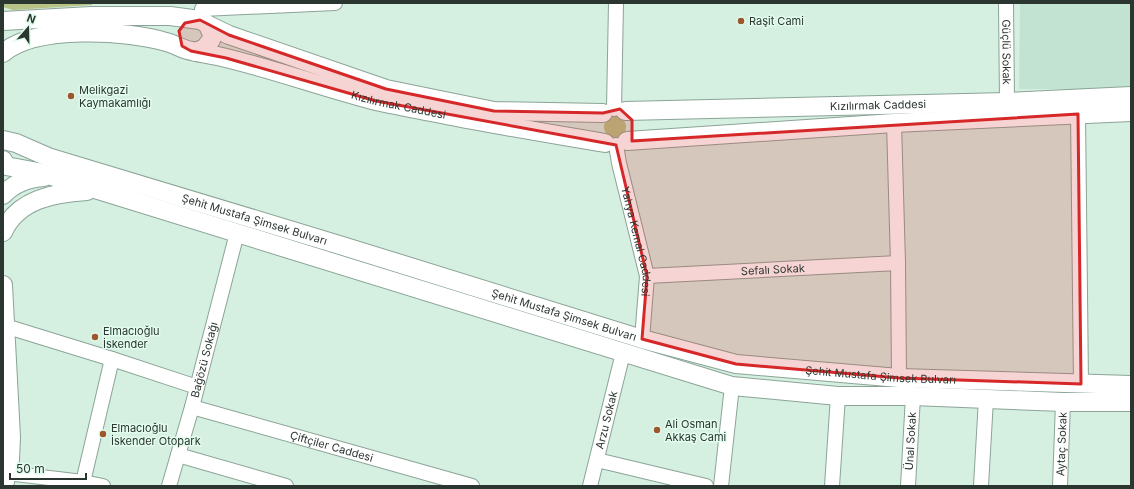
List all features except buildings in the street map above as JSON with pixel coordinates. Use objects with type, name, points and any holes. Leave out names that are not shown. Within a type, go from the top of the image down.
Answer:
[{"type":"main road","name":"Kızılırmak Caddesi","points":[[3,21],[91,16],[201,15],[229,34],[386,89],[494,111],[614,111],[1007,102],[1131,96]]},
{"type":"main road","points":[[201,15],[212,35],[211,40],[205,48],[191,51],[180,41],[179,31],[185,23],[201,15]]},
{"type":"main road","name":"Kızılırmak Caddesi","points":[[3,53],[14,45],[32,38],[54,34],[116,34],[144,37],[166,42],[191,51],[226,58],[376,101],[489,124],[616,143],[894,123],[1131,112]]},
{"type":"main road","points":[[614,111],[632,120],[634,126],[631,137],[616,143],[601,139],[597,128],[597,122],[600,117],[614,111]]},
{"type":"main road","name":"Şehit Mustafa Şimsek Bulvarı","points":[[7,146],[346,247],[642,339],[736,364],[899,378],[1131,385]]},
{"type":"main road","points":[[3,160],[6,166],[38,172],[59,178]]},
{"type":"main road","points":[[3,195],[17,184],[30,178],[59,178]]},
{"type":"main road","name":"Şehit Mustafa Şimsek Bulvarı","points":[[59,178],[732,386],[838,396],[913,396],[1063,402],[1131,402]]},
{"type":"main road","points":[[3,232],[14,215],[25,206],[38,199],[61,193],[101,191]]},
{"type":"main road","points":[[3,285],[11,437],[10,460],[6,480]]},
{"type":"street","points":[[201,15],[335,3]]},
{"type":"street","points":[[614,111],[616,3]]},
{"type":"street","name":"Güçlü Sokak","points":[[1006,3],[1007,102]]},
{"type":"street","points":[[1078,114],[1081,384]]},
{"type":"street","points":[[894,123],[898,263],[899,378]]},
{"type":"street","name":"Yahya Kemal Caddesi","points":[[616,143],[618,163],[647,276],[642,339]]},
{"type":"street","name":"Bağözü Sokağı","points":[[168,486],[192,408],[237,233]]},
{"type":"street","name":"Sefalı Sokak","points":[[647,276],[898,263]]},
{"type":"street","points":[[5,326],[197,386]]},
{"type":"street","name":"Arzu Sokak","points":[[590,486],[623,353]]},
{"type":"street","points":[[83,482],[112,359]]},
{"type":"street","points":[[721,486],[732,386]]},
{"type":"street","points":[[832,486],[838,396]]},
{"type":"street","name":"Ünal Sokak","points":[[908,486],[913,396]]},
{"type":"street","points":[[981,486],[986,399]]},
{"type":"street","name":"Aytaç Sokak","points":[[1060,486],[1063,402]]},
{"type":"street","name":"Çiftçiler Caddesi","points":[[192,408],[430,481],[472,486]]},
{"type":"street","points":[[178,455],[286,486]]},
{"type":"street","points":[[596,460],[706,486]]},
{"type":"street","points":[[6,480],[83,482],[103,486]]},
{"type":"highlighted area","points":[[200,20],[229,35],[386,89],[494,111],[603,113],[620,109],[632,120],[632,141],[1078,114],[1081,384],[899,378],[736,364],[642,339],[647,276],[616,145],[376,101],[226,58],[191,51],[182,46],[179,31],[185,23]]},
{"type":"shaded area","points":[[1020,3],[1131,3],[1131,86],[1125,89],[1019,89]]},
{"type":"green space","points":[[3,3],[92,3],[92,5],[13,10],[3,7]]},
{"type":"green space","points":[[615,116],[623,119],[626,127],[623,135],[615,138],[607,135],[604,127],[607,119]]},
{"type":"place","name":"Raşit Cami","points":[[741,21]]},
{"type":"place","name":"Melikgazi Kaymakamlığı","points":[[71,96]]},
{"type":"place","name":"Elmacıoğlu İskender","points":[[95,337]]},
{"type":"place","name":"Ali Osman Akkaş Cami","points":[[657,430]]},
{"type":"place","name":"Elmacıoğlu İskender Otopark","points":[[103,434]]}]
